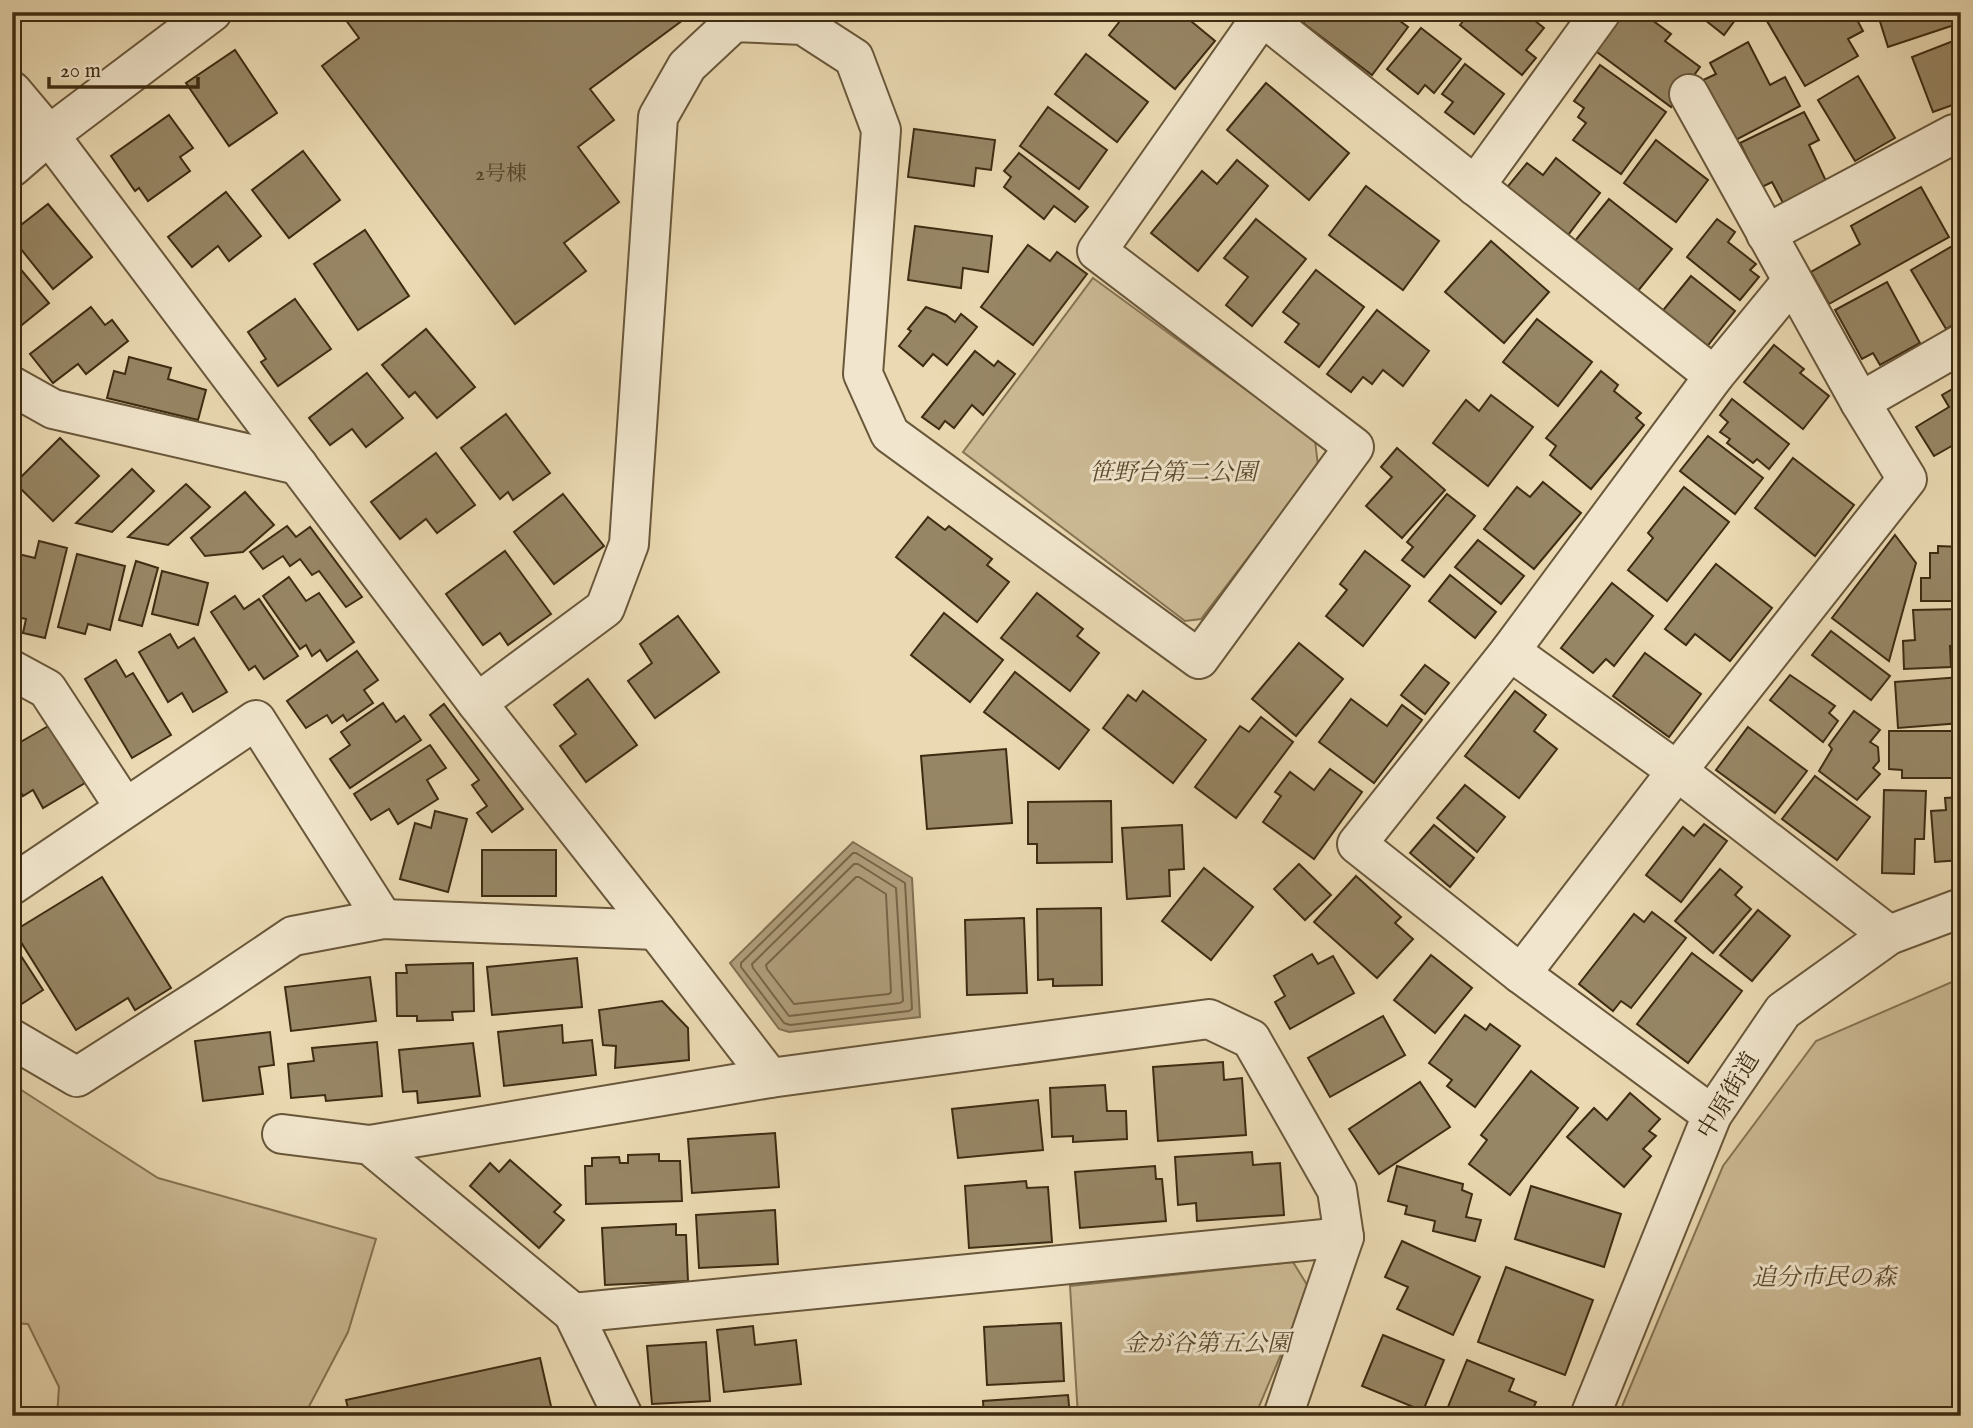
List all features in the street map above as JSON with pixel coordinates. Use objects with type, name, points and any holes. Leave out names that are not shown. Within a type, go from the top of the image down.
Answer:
[{"type":"street","points":[[12,167],[49,135],[212,12]]},
{"type":"street","points":[[1475,186],[1601,12]]},
{"type":"street","points":[[477,703],[605,608],[629,544],[658,117],[687,66],[733,22],[803,25],[854,58],[881,130],[863,374],[890,434],[1199,659],[1354,447],[1097,251],[1263,14],[1714,376]]},
{"type":"street","points":[[12,91],[49,135],[477,703],[770,1078]]},
{"type":"street","points":[[1521,974],[1677,771],[1908,479],[1860,402],[1689,94]]},
{"type":"street","points":[[1766,234],[1961,133]]},
{"type":"street","points":[[1712,1115],[1521,974],[1357,844],[1510,651],[1714,376],[1792,281]]},
{"type":"street","points":[[1860,402],[1961,345]]},
{"type":"street","points":[[12,386],[53,410],[298,465]]},
{"type":"street","points":[[1510,651],[1677,771],[1889,935]]},
{"type":"street","points":[[12,670],[47,689],[125,808]]},
{"type":"street","points":[[12,885],[256,720],[383,919]]},
{"type":"street","name":"中原街道","points":[[1590,1416],[1712,1115],[1783,1010],[1889,935],[1961,908]]},
{"type":"street","points":[[12,1039],[77,1077],[293,936],[383,919],[656,930]]},
{"type":"street","points":[[282,1134],[370,1145],[770,1078],[1209,1019],[1251,1039],[1337,1190],[1344,1237],[1283,1416]]},
{"type":"street","points":[[370,1145],[573,1313],[623,1416]]},
{"type":"street","points":[[573,1313],[1344,1237]]},
{"type":"green space","name":"笹野台第二公園","points":[[1093,278],[1315,440],[1318,466],[1201,619],[1185,621],[963,452]]},
{"type":"green space","name":"追分市民の森","points":[[1961,978],[1961,1416],[1618,1416],[1723,1166],[1816,1041]]},
{"type":"green space","points":[[12,1084],[158,1178],[376,1239],[348,1332],[304,1416],[57,1416],[59,1387],[28,1324],[12,1323]]},
{"type":"green space","name":"金が谷第五公園","points":[[1293,1262],[1309,1288],[1255,1416],[1078,1416],[1070,1286]]},
{"type":"water","points":[[853,842],[912,878],[920,1017],[789,1032],[779,1029],[730,963]]},
{"type":"building","points":[[340,12],[683,12],[687,17],[590,89],[614,120],[578,147],[619,202],[564,243],[586,271],[515,324],[322,66],[359,38]]},
{"type":"building","points":[[1127,12],[1180,12],[1215,41],[1175,89],[1109,35]]},
{"type":"building","points":[[1312,12],[1388,12],[1408,27],[1372,75],[1303,23]]},
{"type":"building","points":[[1461,12],[1524,12],[1544,28],[1526,50],[1536,58],[1522,75],[1460,25],[1467,16]]},
{"type":"building","points":[[1620,12],[1641,12],[1671,34],[1665,41],[1700,67],[1671,107],[1593,49]]},
{"type":"building","points":[[1695,12],[1741,12],[1724,35]]},
{"type":"building","points":[[1771,12],[1853,12],[1863,31],[1848,39],[1858,56],[1805,86],[1764,16]]},
{"type":"building","points":[[1877,12],[1953,12],[1957,24],[1888,47]]},
{"type":"building","points":[[1421,28],[1461,59],[1434,93],[1425,85],[1418,94],[1387,69]]},
{"type":"building","points":[[1961,38],[1961,102],[1933,112],[1912,57]]},
{"type":"building","points":[[1748,42],[1770,85],[1785,77],[1800,106],[1732,142],[1699,82],[1716,74],[1710,63]]},
{"type":"building","points":[[235,50],[277,113],[229,146],[186,83]]},
{"type":"building","points":[[1086,54],[1148,102],[1117,142],[1055,94]]},
{"type":"building","points":[[1465,64],[1504,94],[1474,134],[1445,112],[1453,102],[1442,94]]},
{"type":"building","points":[[1600,65],[1666,112],[1621,174],[1573,140],[1586,123],[1578,117],[1584,108],[1574,101]]},
{"type":"building","points":[[1858,76],[1895,138],[1855,161],[1818,100]]},
{"type":"building","points":[[1266,83],[1349,153],[1309,200],[1227,130]]},
{"type":"building","points":[[1048,107],[1107,150],[1079,189],[1020,146]]},
{"type":"building","points":[[1804,112],[1819,140],[1809,145],[1826,181],[1783,203],[1772,182],[1762,187],[1740,143]]},
{"type":"building","points":[[169,115],[193,148],[180,157],[190,171],[148,201],[139,188],[135,191],[111,156]]},
{"type":"building","points":[[914,129],[995,140],[991,170],[976,168],[974,186],[908,177]]},
{"type":"building","points":[[1656,140],[1708,180],[1676,222],[1624,183]]},
{"type":"building","points":[[303,151],[340,200],[289,238],[252,190]]},
{"type":"building","points":[[1019,153],[1088,207],[1075,222],[1054,206],[1044,219],[1004,187],[1011,177],[1004,171]]},
{"type":"building","points":[[1556,158],[1600,193],[1565,239],[1504,191],[1527,163],[1543,175]]},
{"type":"building","points":[[1237,160],[1268,186],[1198,271],[1151,233],[1202,171],[1217,184]]},
{"type":"building","points":[[1366,186],[1439,241],[1403,290],[1329,235]]},
{"type":"building","points":[[1921,187],[1949,237],[1829,304],[1811,272],[1860,244],[1851,226]]},
{"type":"building","points":[[226,192],[261,236],[229,261],[218,246],[192,267],[168,237]]},
{"type":"building","points":[[1609,199],[1672,249],[1633,297],[1570,247]]},
{"type":"building","points":[[48,204],[92,257],[53,289],[12,238],[12,232]]},
{"type":"building","points":[[1256,219],[1306,259],[1252,326],[1226,305],[1248,277],[1224,258]]},
{"type":"building","points":[[1717,219],[1735,232],[1728,242],[1756,264],[1750,270],[1759,277],[1740,300],[1687,257]]},
{"type":"building","points":[[915,226],[992,236],[988,272],[963,268],[961,288],[908,280]]},
{"type":"building","points":[[365,230],[409,296],[358,330],[314,264]]},
{"type":"building","points":[[1491,241],[1549,292],[1504,343],[1445,292]]},
{"type":"building","points":[[1961,241],[1961,320],[1946,329],[1911,270]]},
{"type":"building","points":[[1028,245],[1050,261],[1057,252],[1087,274],[1033,345],[981,307]]},
{"type":"building","points":[[12,259],[49,303],[12,333]]},
{"type":"building","points":[[1316,270],[1364,307],[1319,367],[1285,342],[1299,324],[1283,312]]},
{"type":"building","points":[[1691,276],[1735,311],[1705,349],[1660,314]]},
{"type":"building","points":[[1887,282],[1920,343],[1880,365],[1873,353],[1862,359],[1835,310]]},
{"type":"building","points":[[295,299],[331,349],[278,386],[261,362],[266,359],[248,332]]},
{"type":"building","points":[[91,307],[105,325],[112,320],[128,341],[86,374],[78,364],[53,383],[30,354]]},
{"type":"building","points":[[926,307],[955,322],[961,314],[977,327],[947,365],[933,354],[923,366],[899,346],[911,331],[908,329]]},
{"type":"building","points":[[1377,310],[1429,351],[1403,386],[1383,370],[1372,384],[1363,377],[1351,392],[1327,374]]},
{"type":"building","points":[[1537,319],[1592,362],[1558,406],[1503,362]]},
{"type":"building","points":[[426,329],[475,387],[437,418],[415,392],[409,397],[382,365]]},
{"type":"building","points":[[1774,345],[1804,369],[1800,373],[1829,396],[1803,429],[1744,382]]},
{"type":"building","points":[[975,351],[994,366],[998,361],[1015,374],[983,415],[972,405],[954,428],[945,421],[939,429],[922,417]]},
{"type":"building","points":[[129,357],[171,368],[168,379],[206,390],[198,420],[107,398],[114,371],[125,374]]},
{"type":"building","points":[[1601,371],[1618,385],[1614,391],[1641,413],[1636,418],[1644,425],[1591,489],[1550,455],[1556,446],[1546,438]]},
{"type":"building","points":[[367,373],[403,418],[366,447],[352,429],[330,445],[309,418]]},
{"type":"building","points":[[1961,384],[1961,449],[1957,443],[1934,456],[1916,427],[1949,407],[1942,395]]},
{"type":"building","points":[[1491,395],[1533,427],[1488,486],[1433,443],[1466,400],[1479,411]]},
{"type":"building","points":[[1732,399],[1789,444],[1769,469],[1757,459],[1753,463],[1727,443],[1730,439],[1720,432],[1728,422],[1720,415]]},
{"type":"building","points":[[506,414],[550,473],[513,500],[508,492],[500,499],[461,448]]},
{"type":"building","points":[[1708,436],[1763,478],[1735,514],[1680,471]]},
{"type":"building","points":[[60,438],[99,476],[53,521],[15,483]]},
{"type":"building","points":[[1397,448],[1445,490],[1402,538],[1366,506],[1392,477],[1381,467]]},
{"type":"building","points":[[436,453],[475,505],[437,533],[426,519],[400,539],[371,502]]},
{"type":"building","points":[[1793,458],[1854,505],[1815,556],[1755,508]]},
{"type":"building","points":[[132,469],[154,491],[112,532],[76,523]]},
{"type":"building","points":[[1543,482],[1581,513],[1534,569],[1484,529],[1517,487],[1530,497]]},
{"type":"building","points":[[186,484],[210,507],[168,545],[128,537]]},
{"type":"building","points":[[1684,487],[1729,522],[1667,601],[1628,570],[1653,538],[1648,533]]},
{"type":"building","points":[[245,492],[274,525],[243,552],[205,556],[191,538]]},
{"type":"building","points":[[563,494],[604,546],[554,584],[514,532]]},
{"type":"building","points":[[1447,494],[1475,516],[1424,577],[1402,560],[1413,547],[1407,542]]},
{"type":"building","points":[[928,517],[945,530],[949,526],[992,559],[987,565],[1009,582],[977,622],[896,557]]},
{"type":"building","points":[[287,526],[296,537],[310,527],[362,597],[346,607],[319,571],[312,575],[300,559],[290,566],[283,556],[263,569],[250,552]]},
{"type":"building","points":[[1895,535],[1916,563],[1889,661],[1832,618]]},
{"type":"building","points":[[1478,540],[1524,576],[1501,604],[1455,567]]},
{"type":"building","points":[[39,541],[67,548],[45,638],[23,633],[26,619],[13,616],[17,598],[12,597],[14,553],[35,558]]},
{"type":"building","points":[[1938,546],[1961,547],[1961,601],[1921,601],[1921,578],[1930,578],[1930,553],[1938,553]]},
{"type":"building","points":[[505,551],[551,614],[508,645],[500,633],[483,645],[446,594]]},
{"type":"building","points":[[1365,551],[1410,586],[1363,646],[1326,616],[1347,590],[1340,584]]},
{"type":"building","points":[[77,554],[125,566],[110,630],[88,624],[85,634],[58,627]]},
{"type":"building","points":[[136,561],[158,568],[142,626],[119,620]]},
{"type":"building","points":[[1716,564],[1772,608],[1730,661],[1695,634],[1686,645],[1665,629]]},
{"type":"building","points":[[162,571],[208,583],[198,625],[152,614]]},
{"type":"building","points":[[1450,575],[1496,612],[1475,638],[1429,601]]},
{"type":"building","points":[[289,577],[306,601],[319,593],[354,642],[327,661],[320,650],[312,656],[306,645],[300,649],[263,596]]},
{"type":"building","points":[[1612,583],[1653,616],[1614,666],[1606,659],[1593,673],[1561,648]]},
{"type":"building","points":[[1037,593],[1083,629],[1077,636],[1099,653],[1070,691],[1001,638]]},
{"type":"building","points":[[235,596],[244,609],[259,599],[298,656],[264,679],[255,666],[249,670],[211,612]]},
{"type":"building","points":[[1961,609],[1961,645],[1950,646],[1951,667],[1904,669],[1903,641],[1915,640],[1913,610]]},
{"type":"building","points":[[944,613],[1003,660],[970,702],[911,655]]},
{"type":"building","points":[[678,616],[719,672],[655,718],[628,681],[652,663],[640,644]]},
{"type":"building","points":[[1831,631],[1890,676],[1871,700],[1812,655]]},
{"type":"building","points":[[170,634],[178,648],[194,638],[227,692],[193,712],[182,693],[168,702],[139,652]]},
{"type":"building","points":[[1299,643],[1343,679],[1296,736],[1252,699]]},
{"type":"building","points":[[357,651],[378,680],[364,690],[373,703],[347,721],[343,715],[332,723],[327,715],[306,728],[287,701]]},
{"type":"building","points":[[1645,653],[1701,694],[1669,737],[1613,696]]},
{"type":"building","points":[[116,660],[126,677],[133,673],[171,735],[132,758],[85,679]]},
{"type":"building","points":[[1425,665],[1449,683],[1425,714],[1401,695]]},
{"type":"building","points":[[1015,672],[1089,730],[1059,769],[984,712]]},
{"type":"building","points":[[1790,675],[1835,706],[1829,713],[1838,721],[1823,742],[1770,700]]},
{"type":"building","points":[[1961,677],[1961,723],[1898,728],[1895,682]]},
{"type":"building","points":[[588,679],[637,745],[586,782],[560,746],[576,734],[554,705]]},
{"type":"building","points":[[1143,691],[1206,740],[1173,783],[1103,728],[1128,695],[1136,701]]},
{"type":"building","points":[[1515,691],[1546,715],[1534,731],[1557,749],[1519,798],[1465,756]]},
{"type":"building","points":[[1351,699],[1387,726],[1402,705],[1422,720],[1374,783],[1319,742]]},
{"type":"building","points":[[383,703],[396,722],[404,716],[421,740],[350,788],[330,759],[350,745],[341,732]]},
{"type":"building","points":[[444,704],[523,809],[492,832],[477,813],[487,806],[472,785],[479,780],[430,715]]},
{"type":"building","points":[[1854,711],[1880,730],[1870,742],[1878,747],[1879,761],[1873,768],[1880,774],[1857,800],[1819,771],[1832,749],[1829,745]]},
{"type":"building","points":[[1261,717],[1293,742],[1236,818],[1195,787],[1240,726],[1249,732]]},
{"type":"building","points":[[50,725],[85,783],[43,808],[33,790],[23,796],[12,777],[12,747]]},
{"type":"building","points":[[1748,727],[1807,771],[1775,813],[1716,770]]},
{"type":"building","points":[[1889,731],[1961,731],[1961,778],[1902,778],[1902,770],[1889,769]]},
{"type":"building","points":[[430,745],[446,768],[427,780],[438,799],[398,824],[389,809],[371,820],[354,794]]},
{"type":"building","points":[[1006,749],[1012,823],[927,829],[921,756]]},
{"type":"building","points":[[1330,769],[1362,792],[1314,859],[1263,822],[1281,796],[1275,792],[1290,772],[1314,790]]},
{"type":"building","points":[[1815,776],[1870,817],[1837,860],[1782,819]]},
{"type":"building","points":[[1465,785],[1505,817],[1477,852],[1437,818]]},
{"type":"building","points":[[1884,790],[1926,791],[1924,839],[1915,839],[1914,874],[1882,873]]},
{"type":"building","points":[[1961,797],[1961,860],[1935,862],[1931,811],[1946,810],[1945,798]]},
{"type":"building","points":[[1111,801],[1112,862],[1037,863],[1037,844],[1028,844],[1028,802]]},
{"type":"building","points":[[435,811],[467,819],[448,892],[400,879],[415,823],[431,828]]},
{"type":"building","points":[[1704,824],[1727,841],[1681,902],[1646,875],[1683,827],[1694,836]]},
{"type":"building","points":[[1182,825],[1184,869],[1169,870],[1170,896],[1127,899],[1122,828]]},
{"type":"building","points":[[1434,825],[1474,858],[1450,887],[1410,853]]},
{"type":"building","points":[[482,850],[556,850],[556,896],[482,896]]},
{"type":"building","points":[[1299,864],[1331,895],[1305,920],[1274,889]]},
{"type":"building","points":[[1204,868],[1253,907],[1211,960],[1162,921]]},
{"type":"building","points":[[1720,869],[1742,887],[1735,895],[1751,909],[1713,953],[1675,921]]},
{"type":"building","points":[[1356,876],[1401,917],[1395,923],[1413,939],[1377,978],[1314,922]]},
{"type":"building","points":[[102,877],[171,988],[135,1010],[128,998],[76,1030],[14,931]]},
{"type":"building","points":[[1101,908],[1102,985],[1053,986],[1053,979],[1038,980],[1037,909]]},
{"type":"building","points":[[1758,910],[1790,936],[1752,981],[1720,955]]},
{"type":"building","points":[[1652,912],[1686,938],[1631,1008],[1621,1001],[1613,1011],[1579,984],[1634,914],[1644,922]]},
{"type":"building","points":[[1024,918],[1027,993],[967,995],[965,920]]},
{"type":"building","points":[[12,942],[43,990],[14,1009],[12,1007]]},
{"type":"building","points":[[1692,953],[1742,991],[1688,1063],[1637,1024]]},
{"type":"building","points":[[1312,954],[1318,964],[1333,956],[1354,993],[1290,1029],[1275,1002],[1285,996],[1274,976]]},
{"type":"building","points":[[1431,955],[1472,988],[1435,1033],[1394,1000]]},
{"type":"building","points":[[577,958],[582,1007],[492,1015],[487,967]]},
{"type":"building","points":[[473,963],[474,1011],[452,1012],[453,1020],[417,1021],[417,1016],[397,1016],[396,973],[407,973],[406,965]]},
{"type":"building","points":[[370,977],[376,1021],[291,1031],[285,987]]},
{"type":"building","points":[[662,1001],[688,1028],[689,1060],[615,1068],[616,1046],[603,1045],[599,1010]]},
{"type":"building","points":[[1465,1015],[1486,1030],[1490,1024],[1520,1046],[1475,1107],[1447,1086],[1452,1080],[1429,1063]]},
{"type":"building","points":[[1383,1016],[1405,1055],[1330,1097],[1308,1058]]},
{"type":"building","points":[[562,1025],[563,1043],[592,1040],[596,1075],[504,1086],[498,1032]]},
{"type":"building","points":[[270,1032],[274,1065],[259,1067],[263,1094],[203,1101],[195,1041]]},
{"type":"building","points":[[377,1042],[382,1096],[326,1101],[325,1095],[291,1098],[288,1064],[314,1061],[312,1048]]},
{"type":"building","points":[[473,1043],[480,1096],[418,1103],[417,1091],[403,1092],[399,1050]]},
{"type":"building","points":[[1223,1062],[1224,1080],[1242,1078],[1246,1135],[1158,1141],[1153,1067]]},
{"type":"building","points":[[1531,1071],[1578,1108],[1510,1195],[1469,1164],[1487,1140],[1481,1135]]},
{"type":"building","points":[[1420,1082],[1450,1127],[1379,1174],[1349,1129]]},
{"type":"building","points":[[1105,1085],[1107,1111],[1126,1111],[1127,1139],[1073,1142],[1073,1136],[1052,1137],[1050,1088]]},
{"type":"building","points":[[1630,1093],[1660,1119],[1649,1131],[1656,1136],[1643,1149],[1651,1156],[1624,1187],[1567,1137],[1594,1108],[1607,1120]]},
{"type":"building","points":[[1038,1100],[1043,1150],[958,1158],[952,1109]]},
{"type":"building","points":[[775,1133],[779,1187],[692,1193],[688,1139]]},
{"type":"building","points":[[1252,1152],[1253,1165],[1280,1163],[1284,1215],[1197,1221],[1196,1203],[1178,1205],[1175,1157]]},
{"type":"building","points":[[659,1154],[659,1161],[680,1161],[682,1201],[586,1204],[585,1166],[592,1166],[592,1158],[619,1157],[620,1163],[628,1163],[628,1155]]},
{"type":"building","points":[[510,1160],[561,1205],[554,1212],[564,1220],[539,1248],[470,1186],[490,1163],[499,1172]]},
{"type":"building","points":[[1155,1166],[1156,1179],[1162,1179],[1166,1221],[1080,1228],[1075,1172]]},
{"type":"building","points":[[1397,1166],[1463,1184],[1462,1190],[1472,1194],[1466,1217],[1481,1220],[1475,1241],[1433,1231],[1435,1221],[1405,1214],[1407,1206],[1388,1201]]},
{"type":"building","points":[[1026,1181],[1027,1188],[1048,1187],[1052,1242],[969,1248],[965,1186]]},
{"type":"building","points":[[1531,1186],[1621,1214],[1604,1267],[1515,1239]]},
{"type":"building","points":[[775,1210],[778,1264],[699,1268],[696,1215]]},
{"type":"building","points":[[676,1224],[676,1235],[686,1235],[688,1281],[605,1285],[602,1228]]},
{"type":"building","points":[[1402,1241],[1480,1277],[1453,1335],[1397,1309],[1408,1287],[1385,1277]]},
{"type":"building","points":[[1506,1267],[1593,1300],[1565,1375],[1478,1342]]},
{"type":"building","points":[[1061,1323],[1064,1381],[987,1385],[984,1327]]},
{"type":"building","points":[[753,1326],[755,1345],[796,1340],[801,1384],[724,1392],[717,1330]]},
{"type":"building","points":[[1383,1335],[1444,1360],[1423,1411],[1362,1386]]},
{"type":"building","points":[[706,1342],[710,1401],[652,1404],[647,1346]]},
{"type":"building","points":[[540,1358],[553,1415],[350,1416],[346,1400]]},
{"type":"building","points":[[1467,1360],[1514,1379],[1509,1391],[1536,1402],[1530,1416],[1472,1416],[1448,1407]]},
{"type":"building","points":[[1068,1395],[1070,1416],[984,1416],[983,1401]]},
{"type":"building","points":[[798,1411],[798,1416],[733,1416],[733,1415]]}]
